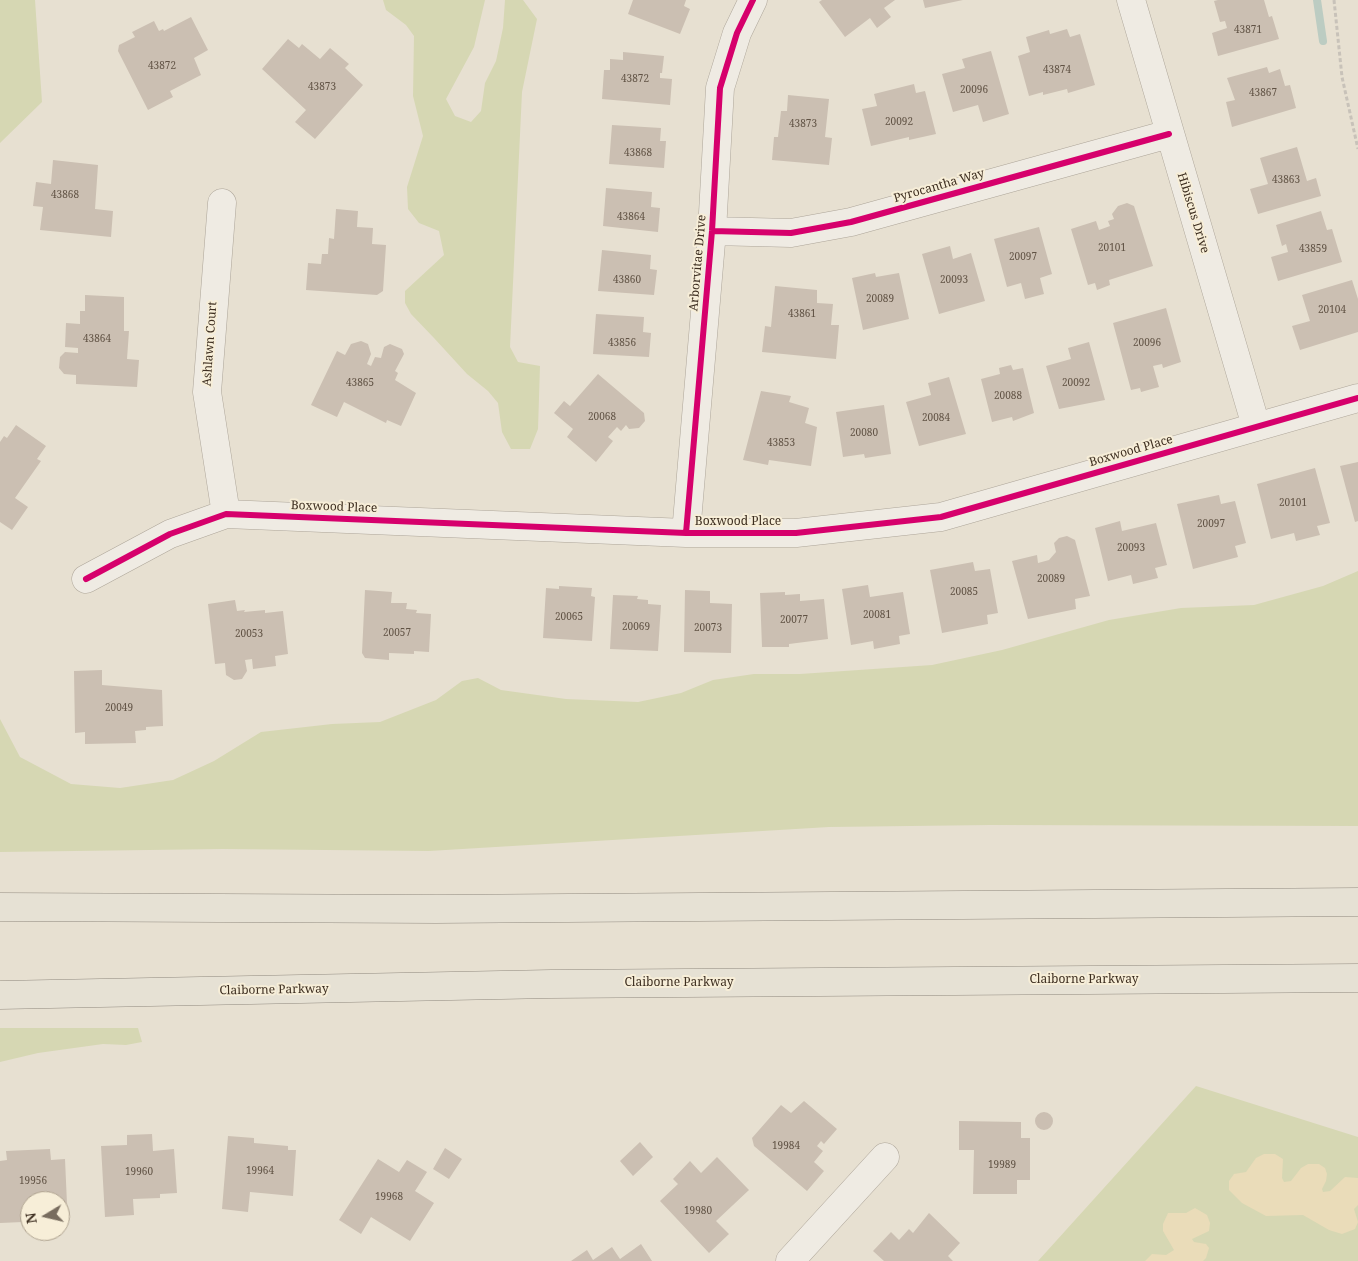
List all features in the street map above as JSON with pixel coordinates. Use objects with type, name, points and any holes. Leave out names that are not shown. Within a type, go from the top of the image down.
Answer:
[{"type":"main road","points":[[0,907],[436,909],[1358,902]]},
{"type":"main road","name":"Claiborne Parkway","points":[[0,995],[551,984],[1358,978]]},
{"type":"street","name":"Arborvitae Drive","points":[[686,533],[712,231],[720,88],[737,34],[753,0]]},
{"type":"street","name":"Hibiscus Drive","points":[[1131,0],[1256,426]]},
{"type":"street","name":"Pyrocantha Way","points":[[712,231],[790,232],[851,222],[1169,134]]},
{"type":"street","name":"Ashlawn Court","points":[[222,203],[207,392],[226,514]]},
{"type":"street","name":"Boxwood Place","points":[[86,579],[170,534],[226,514],[686,533],[796,533],[941,517],[1358,398]]},
{"type":"street","points":[[790,1261],[885,1157]]},
{"type":"path","points":[[1334,0],[1342,76],[1358,149]]},
{"type":"green space","points":[[0,0],[35,0],[42,102],[0,143]]},
{"type":"green space","points":[[383,0],[485,0],[474,47],[446,99],[455,116],[471,122],[481,111],[485,83],[496,61],[503,28],[505,0],[523,0],[537,19],[522,92],[510,347],[518,362],[540,366],[538,429],[530,449],[511,449],[502,432],[498,403],[488,391],[467,374],[411,314],[405,303],[405,291],[444,255],[439,231],[419,223],[408,209],[407,187],[423,136],[413,96],[414,36],[406,25],[386,10]]},
{"type":"green space","points":[[1358,571],[1358,826],[991,825],[829,827],[429,851],[223,849],[0,852],[0,719],[20,757],[71,784],[120,788],[173,780],[214,761],[261,732],[332,724],[380,722],[436,700],[462,681],[478,678],[501,690],[566,699],[638,702],[681,693],[713,680],[754,674],[800,674],[932,665],[1002,650],[1109,620],[1181,608],[1254,605],[1323,586]]},
{"type":"green space","points":[[0,1028],[138,1028],[142,1042],[126,1045],[103,1044],[38,1053],[0,1062]]},
{"type":"green space","points":[[1196,1086],[1358,1137],[1358,1261],[1038,1261]]},
{"type":"sand","points":[[1264,1154],[1275,1154],[1283,1159],[1282,1178],[1284,1182],[1291,1181],[1301,1168],[1308,1164],[1319,1164],[1325,1168],[1327,1174],[1322,1189],[1323,1192],[1330,1191],[1345,1177],[1358,1178],[1358,1205],[1354,1209],[1358,1222],[1355,1229],[1342,1234],[1329,1230],[1303,1215],[1266,1216],[1242,1203],[1229,1190],[1229,1181],[1234,1174],[1246,1172],[1256,1158]]},
{"type":"sand","points":[[1195,1208],[1207,1215],[1210,1223],[1209,1231],[1192,1239],[1194,1242],[1206,1244],[1209,1248],[1206,1258],[1203,1261],[1145,1261],[1152,1254],[1166,1255],[1174,1250],[1163,1231],[1163,1224],[1168,1213],[1186,1213]]},
{"type":"building","points":[[633,0],[686,0],[684,6],[690,9],[680,34],[628,14]]},
{"type":"building","points":[[822,0],[895,0],[884,8],[891,17],[877,28],[870,18],[845,37],[819,2]]},
{"type":"building","points":[[923,0],[963,0],[925,8]]},
{"type":"building","points":[[1264,0],[1269,17],[1272,16],[1279,39],[1218,56],[1212,33],[1227,28],[1225,21],[1220,22],[1214,1]]},
{"type":"building","points":[[191,17],[208,50],[194,58],[201,75],[170,91],[173,97],[148,110],[118,51],[119,45],[135,37],[132,32],[154,21],[159,31],[163,29],[164,31]]},
{"type":"building","points":[[1067,29],[1070,37],[1080,34],[1095,85],[1068,93],[1067,89],[1043,95],[1043,92],[1029,96],[1018,56],[1030,52],[1026,37],[1049,30],[1050,34]]},
{"type":"building","points":[[288,39],[299,48],[302,44],[320,59],[330,48],[349,64],[345,68],[363,85],[315,139],[295,122],[306,110],[262,69]]},
{"type":"building","points":[[991,51],[1009,114],[983,122],[978,105],[953,112],[942,74],[965,68],[962,59]]},
{"type":"building","points":[[623,52],[664,56],[660,78],[672,79],[670,105],[602,99],[604,70],[610,70],[610,59],[623,60]]},
{"type":"building","points":[[1267,67],[1269,73],[1280,69],[1285,86],[1290,85],[1296,108],[1232,127],[1226,102],[1235,100],[1227,78]]},
{"type":"building","points":[[914,84],[916,93],[925,91],[936,134],[909,140],[909,137],[871,146],[862,109],[877,106],[874,94]]},
{"type":"building","points":[[788,95],[829,99],[825,137],[832,138],[829,165],[772,160],[774,137],[778,137],[781,111],[787,111]]},
{"type":"building","points":[[612,125],[661,128],[660,141],[666,141],[664,168],[609,164]]},
{"type":"building","points":[[1297,147],[1307,181],[1316,178],[1321,196],[1258,214],[1250,189],[1268,184],[1260,158]]},
{"type":"building","points":[[53,160],[98,165],[95,209],[113,211],[111,237],[40,230],[43,207],[33,206],[36,182],[51,184]]},
{"type":"building","points":[[606,188],[652,192],[651,207],[660,208],[658,232],[603,226]]},
{"type":"building","points":[[1127,203],[1134,206],[1153,266],[1109,280],[1110,285],[1097,290],[1095,283],[1088,285],[1071,229],[1096,221],[1099,230],[1110,226],[1108,221],[1114,219],[1112,214],[1118,206]]},
{"type":"building","points":[[336,209],[358,211],[357,227],[373,228],[372,244],[386,245],[383,291],[377,295],[306,290],[308,263],[321,264],[322,254],[328,254],[329,238],[334,239]]},
{"type":"building","points":[[1321,211],[1327,230],[1332,229],[1342,262],[1278,281],[1271,257],[1288,252],[1286,244],[1282,246],[1276,225]]},
{"type":"building","points":[[1039,227],[1052,274],[1040,278],[1044,294],[1025,299],[1021,283],[1007,287],[994,239]]},
{"type":"building","points":[[950,246],[953,259],[971,253],[985,301],[939,314],[922,254]]},
{"type":"building","points":[[602,250],[651,255],[650,269],[657,270],[654,295],[598,291]]},
{"type":"building","points":[[875,273],[876,277],[899,273],[909,319],[863,330],[852,278]]},
{"type":"building","points":[[1352,280],[1358,299],[1358,332],[1300,350],[1292,326],[1310,321],[1302,295]]},
{"type":"building","points":[[775,286],[817,290],[817,303],[833,304],[831,325],[839,325],[836,359],[762,352],[765,326],[771,327]]},
{"type":"building","points":[[85,295],[124,297],[124,331],[129,331],[127,359],[139,360],[137,387],[76,384],[76,375],[64,374],[59,368],[60,357],[65,352],[78,353],[78,348],[65,347],[66,323],[80,324],[80,311],[85,311]]},
{"type":"building","points":[[1166,308],[1181,362],[1163,368],[1162,364],[1153,366],[1159,387],[1141,392],[1140,388],[1131,390],[1113,323]]},
{"type":"building","points":[[596,314],[644,317],[643,332],[651,333],[649,357],[593,354]]},
{"type":"building","points":[[361,341],[368,344],[371,354],[367,364],[371,366],[375,357],[381,358],[384,347],[390,344],[402,349],[404,354],[395,371],[398,373],[395,380],[416,393],[401,426],[387,420],[386,423],[344,402],[337,417],[311,405],[337,351],[345,355],[351,344]]},
{"type":"building","points":[[1089,342],[1105,400],[1059,409],[1046,366],[1071,359],[1068,348]]},
{"type":"building","points":[[1011,365],[1013,370],[1023,368],[1034,413],[1013,421],[1012,417],[992,422],[981,379],[1000,374],[999,368]]},
{"type":"building","points":[[598,374],[644,413],[645,421],[639,428],[629,429],[626,425],[621,431],[617,427],[608,437],[613,441],[596,462],[567,437],[573,429],[554,413],[564,401],[570,406]]},
{"type":"building","points":[[949,377],[966,434],[919,446],[906,402],[931,395],[928,383]]},
{"type":"building","points":[[761,391],[791,396],[789,402],[809,408],[805,423],[817,427],[811,466],[769,460],[768,465],[743,460]]},
{"type":"building","points":[[884,405],[891,454],[865,458],[864,454],[843,457],[836,412]]},
{"type":"building","points":[[16,425],[46,446],[37,459],[41,461],[15,498],[28,507],[12,530],[0,522],[0,442],[4,436],[7,438]]},
{"type":"building","points":[[1358,462],[1358,521],[1355,522],[1340,466]]},
{"type":"building","points":[[1315,468],[1330,523],[1317,526],[1320,535],[1296,541],[1294,533],[1271,539],[1257,484]]},
{"type":"building","points":[[1219,495],[1221,504],[1235,501],[1246,543],[1235,546],[1238,557],[1193,569],[1177,504]]},
{"type":"building","points":[[1120,521],[1122,531],[1156,523],[1167,565],[1155,568],[1158,578],[1133,584],[1131,575],[1108,581],[1095,528]]},
{"type":"building","points":[[1067,536],[1075,540],[1090,596],[1075,599],[1076,609],[1028,619],[1012,561],[1037,555],[1038,563],[1049,560],[1056,552],[1054,543],[1059,538]]},
{"type":"building","points":[[973,562],[975,571],[990,569],[998,613],[987,615],[988,624],[942,633],[930,570]]},
{"type":"building","points":[[868,585],[870,597],[903,592],[910,634],[899,636],[900,644],[874,649],[873,641],[851,645],[842,589]]},
{"type":"building","points":[[559,586],[592,588],[591,596],[595,597],[592,641],[543,638],[546,588],[559,589]]},
{"type":"building","points":[[365,590],[392,592],[391,603],[407,603],[406,609],[417,610],[416,613],[431,614],[429,652],[414,651],[414,654],[389,653],[389,660],[365,658],[362,653]]},
{"type":"building","points":[[685,590],[710,591],[710,603],[732,604],[731,653],[684,652]]},
{"type":"building","points":[[785,592],[785,595],[800,594],[800,601],[824,599],[828,639],[789,644],[789,647],[762,647],[760,593]]},
{"type":"building","points":[[613,595],[638,596],[637,599],[648,600],[648,604],[661,605],[658,651],[610,649]]},
{"type":"building","points":[[235,600],[237,611],[265,610],[265,613],[283,611],[288,654],[275,656],[276,666],[253,669],[252,659],[245,660],[247,671],[242,679],[234,680],[226,675],[225,663],[215,664],[208,604]]},
{"type":"building","points":[[102,670],[102,685],[162,690],[163,726],[146,727],[146,730],[135,731],[136,743],[85,744],[85,732],[75,733],[74,671]]},
{"type":"building","points":[[804,1101],[837,1129],[824,1144],[821,1141],[817,1146],[823,1151],[814,1162],[824,1171],[807,1191],[754,1146],[752,1138],[781,1105],[791,1113]]},
{"type":"building","points":[[1044,1112],[1050,1115],[1053,1121],[1050,1127],[1044,1130],[1038,1127],[1035,1121],[1038,1115]]},
{"type":"building","points":[[959,1121],[1021,1122],[1021,1138],[1030,1138],[1030,1180],[1017,1180],[1017,1194],[973,1194],[974,1150],[959,1150]]},
{"type":"building","points":[[152,1134],[153,1151],[174,1149],[177,1193],[160,1194],[160,1198],[133,1199],[134,1215],[105,1217],[101,1146],[127,1145],[127,1135]]},
{"type":"building","points":[[228,1136],[254,1138],[254,1143],[288,1146],[288,1150],[296,1150],[293,1196],[250,1192],[248,1212],[222,1209]]},
{"type":"building","points":[[640,1142],[653,1157],[633,1176],[620,1161]]},
{"type":"building","points":[[445,1148],[462,1159],[449,1179],[433,1169]]},
{"type":"building","points":[[50,1149],[51,1160],[65,1159],[66,1191],[20,1191],[20,1222],[0,1223],[0,1161],[7,1160],[6,1151]]},
{"type":"building","points":[[717,1157],[749,1190],[716,1221],[729,1234],[709,1253],[660,1201],[678,1184],[673,1179],[690,1161],[701,1173]]},
{"type":"building","points":[[378,1159],[399,1172],[407,1160],[427,1172],[415,1191],[434,1203],[410,1241],[371,1217],[361,1234],[339,1220]]},
{"type":"building","points":[[929,1213],[960,1243],[948,1256],[953,1261],[884,1261],[873,1251],[891,1232],[899,1240],[909,1229],[913,1233]]},
{"type":"building","points":[[641,1244],[652,1261],[571,1261],[587,1250],[593,1260],[612,1247],[620,1259]]},
{"type":"waterway","points":[[1317,0],[1323,41]]},
{"type":"cycle path","points":[[686,533],[712,231],[720,88],[737,33],[753,0]]},
{"type":"cycle path","points":[[712,231],[791,233],[851,222],[1169,134]]},
{"type":"cycle path","points":[[86,579],[170,534],[226,514],[686,533],[796,533],[941,517],[1358,398]]}]
